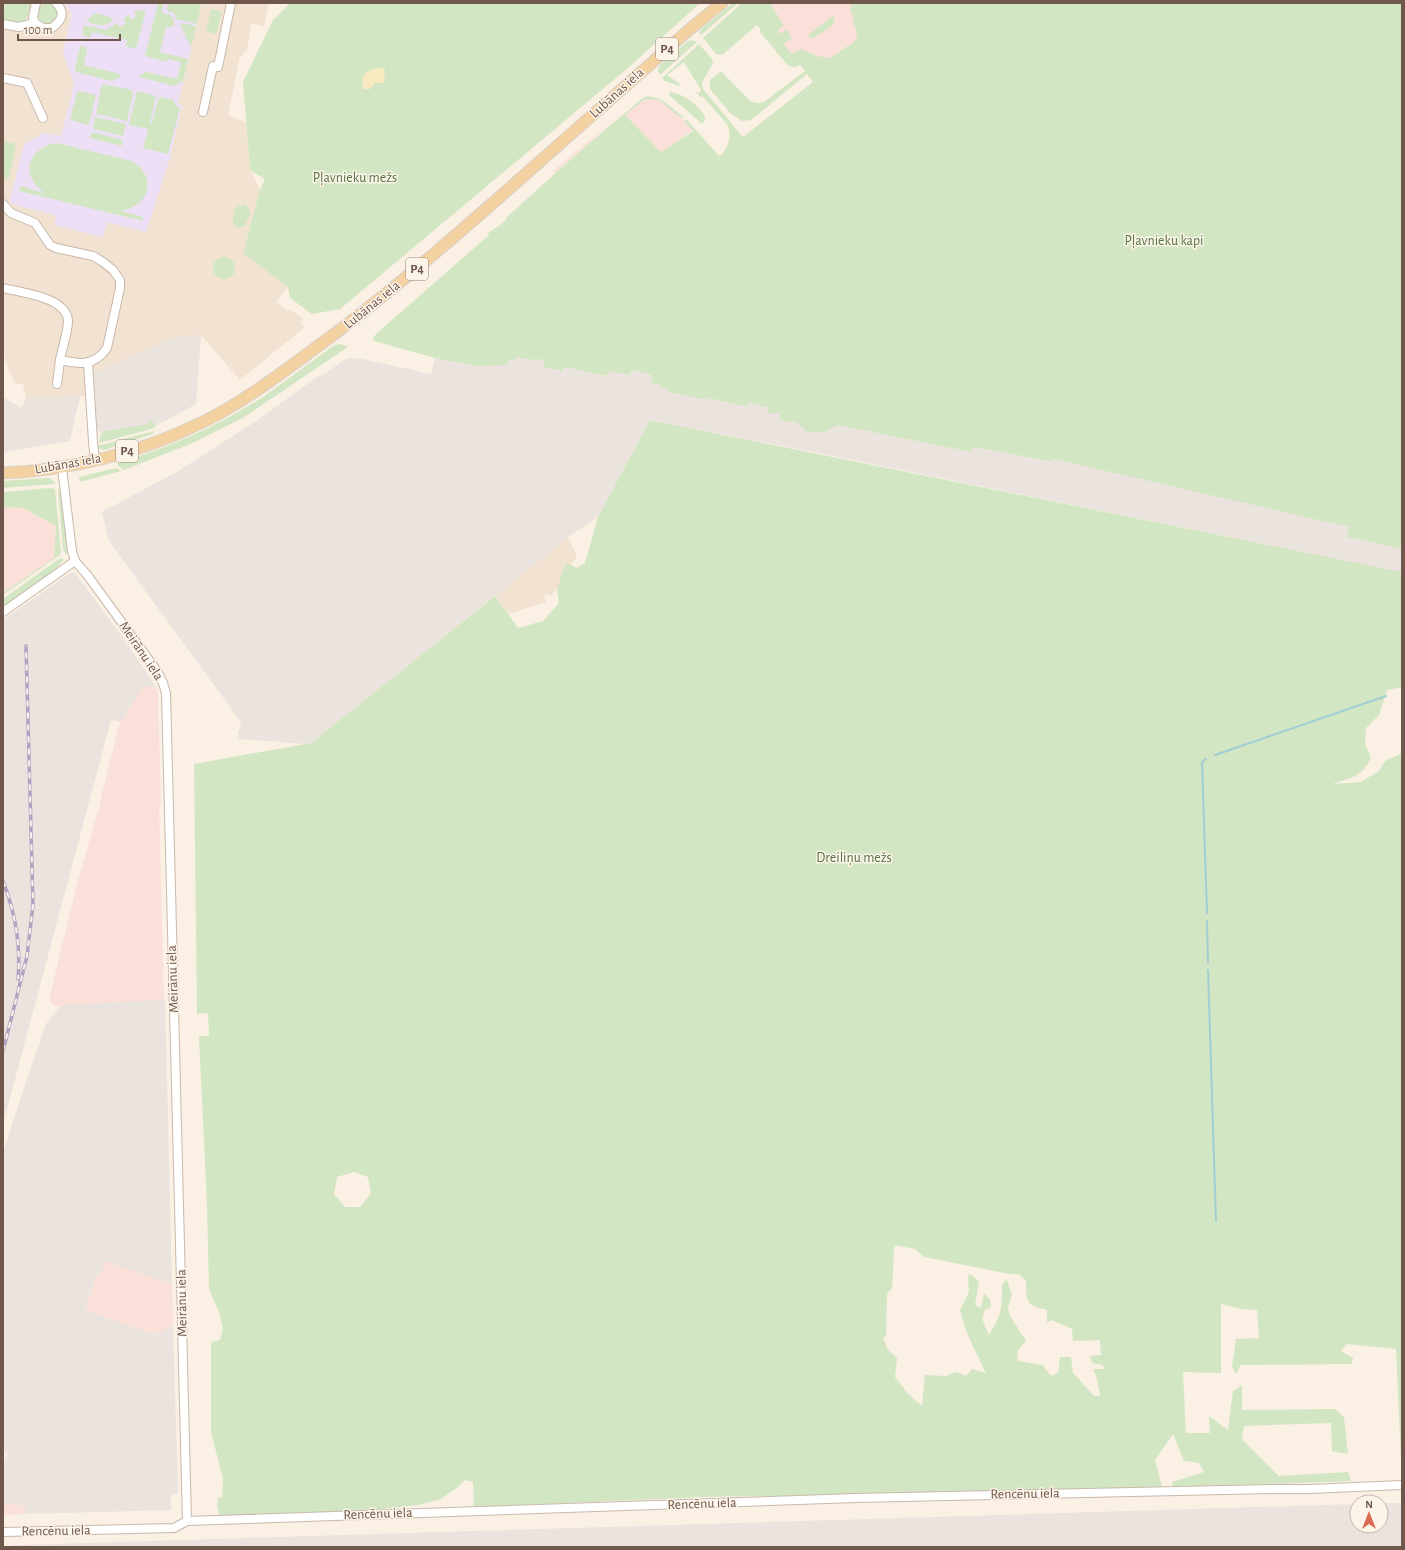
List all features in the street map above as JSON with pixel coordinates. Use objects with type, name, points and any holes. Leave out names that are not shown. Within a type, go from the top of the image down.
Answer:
[{"type":"main road","name":"Lubānas iela","points":[[3,473],[62,468],[95,461],[159,440],[200,423],[248,398],[358,317],[447,244],[655,60],[722,3]]},
{"type":"street","points":[[36,3],[33,17],[35,23],[43,28],[52,28],[58,23],[62,15],[60,8],[56,3]]},
{"type":"street","points":[[203,112],[213,66],[218,67],[231,3]]},
{"type":"street","points":[[3,24],[19,27],[35,23]]},
{"type":"street","points":[[3,78],[27,83],[43,118]]},
{"type":"street","points":[[3,204],[18,218],[35,224],[50,245],[56,248],[93,256],[113,270],[120,280],[120,288],[107,348],[102,355],[95,360],[88,362],[76,363],[60,360]]},
{"type":"street","points":[[3,288],[52,300],[61,306],[67,313],[68,322],[60,360],[57,384]]},
{"type":"street","points":[[88,362],[95,461]]},
{"type":"street","name":"Meirānu iela","points":[[62,468],[72,551],[75,561],[88,576],[157,671],[166,693],[188,1521]]},
{"type":"street","points":[[3,612],[75,561]]},
{"type":"street","name":"Rencēnu iela","points":[[3,1532],[174,1528],[188,1521],[842,1499],[1310,1489],[1402,1485]]},
{"type":"shaded area","points":[[3,3],[64,3],[72,13],[63,51],[74,85],[61,136],[13,204],[56,215],[54,225],[103,237],[107,222],[146,232],[169,161],[182,106],[178,104],[201,5],[193,3],[269,3],[264,26],[251,23],[247,51],[244,50],[243,56],[240,56],[228,115],[246,123],[250,170],[260,190],[243,253],[288,287],[276,302],[288,311],[290,310],[303,318],[300,323],[305,327],[240,380],[201,335],[176,337],[94,373],[95,394],[26,399],[23,384],[16,384],[10,374],[3,352]]},
{"type":"shaded area","points":[[64,3],[193,3],[201,5],[178,104],[182,105],[169,161],[146,232],[107,222],[103,237],[54,225],[56,215],[12,204],[10,200],[24,144],[44,133],[61,136],[74,85],[63,51],[72,13]]},
{"type":"shaded area","points":[[752,3],[854,3],[858,41],[830,61],[788,55]]},
{"type":"shaded area","points":[[645,99],[659,100],[693,130],[661,152],[625,115]]},
{"type":"shaded area","points":[[621,114],[555,173],[553,171],[568,158]]},
{"type":"shaded area","points":[[201,335],[196,404],[152,428],[104,436],[97,428],[94,373],[176,337]]},
{"type":"shaded area","points":[[515,357],[530,360],[539,359],[564,371],[564,367],[607,376],[608,371],[629,375],[630,370],[652,375],[662,386],[662,388],[668,389],[668,392],[707,400],[707,398],[748,407],[748,403],[768,408],[780,414],[780,420],[797,423],[807,432],[824,432],[838,425],[971,452],[972,447],[1053,462],[1054,458],[1300,515],[1349,527],[1347,537],[1402,549],[1402,572],[650,420],[598,517],[568,537],[311,743],[306,744],[239,739],[238,731],[240,729],[241,722],[109,541],[102,512],[175,473],[258,420],[318,376],[323,375],[344,360],[351,358],[362,359],[431,374],[435,358],[477,366],[506,365],[508,360]]},
{"type":"shaded area","points":[[80,396],[70,441],[3,452],[3,397],[21,408],[26,399]]},
{"type":"shaded area","points":[[3,507],[23,508],[56,526],[54,558],[3,593]]},
{"type":"shaded area","points":[[568,537],[577,556],[551,597],[549,594],[544,596],[546,602],[508,614],[495,596]]},
{"type":"shaded area","points":[[70,573],[75,573],[118,631],[157,688],[144,686],[121,722],[111,720],[3,1124],[3,620]]},
{"type":"shaded area","points":[[144,686],[157,688],[158,694],[164,1000],[54,1006],[49,1000],[77,884],[99,807],[119,725]]},
{"type":"shaded area","points":[[165,1000],[172,1284],[105,1261],[99,1277],[96,1276],[85,1310],[153,1334],[154,1332],[161,1333],[173,1325],[178,1494],[173,1494],[171,1496],[171,1510],[24,1514],[26,1505],[3,1504],[3,1466],[8,1452],[3,1451],[3,1153],[46,1024],[61,1005]]},
{"type":"shaded area","points":[[105,1260],[172,1284],[173,1325],[161,1333],[154,1332],[153,1334],[85,1310],[96,1276],[99,1277]]},
{"type":"shaded area","points":[[1389,1503],[1402,1503],[1402,1547],[11,1547],[12,1545],[1349,1504],[1349,1534],[1389,1534]]},
{"type":"shaded area","points":[[3,1504],[27,1505],[24,1514],[3,1515]]},
{"type":"green space","points":[[5,3],[31,3],[32,5],[25,22],[14,24],[3,20]]},
{"type":"green space","points":[[48,3],[56,6],[59,14],[56,22],[48,25],[40,22],[37,14],[40,6]]},
{"type":"green space","points":[[158,3],[164,3],[162,11],[164,14],[171,15],[174,21],[173,27],[166,27],[160,52],[188,59],[183,82],[181,81],[174,86],[139,77],[139,75],[143,75],[144,72],[147,72],[177,79],[181,62],[168,59],[167,62],[145,56]]},
{"type":"green space","points":[[168,3],[193,3],[201,5],[197,24],[176,19],[174,13],[168,12]]},
{"type":"green space","name":"Pļavnieku mežs","points":[[290,3],[700,3],[628,68],[340,309],[312,314],[290,298],[288,287],[243,253],[260,190],[265,179],[250,170],[243,82],[273,20]]},
{"type":"green space","points":[[733,3],[738,3],[701,35],[699,33],[701,29]]},
{"type":"green space","name":"Pļavnieku kapi","points":[[742,3],[772,3],[772,7],[784,25],[778,30],[781,34],[787,29],[792,38],[783,44],[792,54],[801,49],[817,56],[830,58],[854,42],[857,37],[856,29],[852,20],[854,18],[850,10],[852,8],[849,3],[1402,3],[1402,549],[1347,537],[1349,527],[1054,459],[1053,462],[973,447],[971,452],[838,425],[824,432],[807,432],[797,423],[780,420],[780,414],[768,413],[768,408],[749,403],[748,407],[708,398],[707,400],[668,392],[668,389],[662,388],[662,386],[651,382],[652,375],[631,370],[630,375],[608,371],[608,376],[564,367],[563,371],[544,367],[544,361],[539,359],[530,360],[516,357],[514,360],[508,360],[507,365],[477,366],[435,358],[374,341],[373,338],[376,334],[489,235],[488,233],[504,222],[506,220],[505,219],[557,172],[644,97],[655,97],[660,99],[684,117],[681,118],[659,100],[645,99],[625,115],[661,152],[693,131],[684,121],[687,120],[719,156],[725,150],[729,141],[729,128],[703,97],[692,91],[699,93],[701,90],[684,62],[667,75],[680,84],[679,86],[665,81],[662,78],[699,44],[712,59],[713,63],[702,83],[703,89],[743,137],[813,82],[807,74],[751,120],[742,121],[731,114],[710,89],[710,80],[721,71],[750,101],[757,103],[764,102],[805,71],[800,65],[795,67],[789,66],[760,32],[760,28],[757,25],[722,55],[716,54],[703,38]]},
{"type":"green space","points":[[211,9],[222,12],[216,34],[206,31]]},
{"type":"green space","points":[[138,10],[146,11],[136,49],[126,46],[127,40],[92,32],[90,38],[82,34],[84,25],[106,30],[117,23],[120,27],[126,23],[123,19],[129,15],[131,20],[136,17],[134,12]]},
{"type":"green space","points":[[95,13],[111,17],[113,20],[104,25],[87,22],[87,20]]},
{"type":"green space","points":[[833,16],[835,19],[833,25],[814,38],[807,36]]},
{"type":"green space","points":[[181,23],[196,26],[192,45],[188,44],[189,40],[185,39],[186,34],[182,33],[183,27],[180,27]]},
{"type":"green space","points":[[692,40],[697,42],[660,75],[658,71],[660,65],[688,41]]},
{"type":"green space","points":[[80,47],[86,47],[87,49],[84,65],[120,74],[120,77],[112,81],[76,72],[75,68]]},
{"type":"green space","points":[[104,84],[132,90],[133,95],[127,121],[96,114],[101,87]]},
{"type":"green space","points":[[77,91],[96,95],[89,125],[70,120]]},
{"type":"green space","points":[[137,91],[156,96],[150,123],[152,123],[158,99],[160,97],[174,100],[175,105],[180,108],[168,154],[143,148],[148,129],[129,125]]},
{"type":"green space","points":[[670,92],[685,97],[695,105],[705,117],[704,123],[701,123],[669,95]]},
{"type":"green space","points":[[95,117],[126,124],[123,136],[93,129]]},
{"type":"green space","points":[[92,132],[123,140],[122,146],[90,138]]},
{"type":"green space","points":[[3,141],[16,144],[9,179],[3,178]]},
{"type":"green space","points":[[57,143],[132,161],[140,168],[148,183],[144,197],[139,203],[131,208],[121,211],[143,217],[143,221],[19,191],[20,186],[44,193],[33,181],[29,167],[38,151],[50,144]]},
{"type":"green space","points":[[244,204],[249,208],[250,214],[245,226],[238,228],[234,226],[233,219],[235,208]]},
{"type":"green space","points":[[224,257],[232,260],[235,268],[232,276],[224,279],[216,276],[213,268],[216,260]]},
{"type":"green space","points":[[340,344],[348,347],[241,419],[195,442],[124,470],[119,467],[117,463],[157,450],[196,434],[252,404],[335,345]]},
{"type":"green space","points":[[149,420],[153,421],[155,428],[99,443],[101,434],[105,431],[149,424]]},
{"type":"green space","name":"Dreiliņu mežs","points":[[650,420],[1402,572],[1402,687],[1387,690],[1379,715],[1366,728],[1365,744],[1371,758],[1368,764],[1356,776],[1333,784],[1361,782],[1379,771],[1385,761],[1402,753],[1402,1481],[1396,1349],[1347,1344],[1341,1351],[1353,1358],[1352,1364],[1241,1365],[1236,1374],[1232,1367],[1236,1339],[1259,1338],[1257,1310],[1242,1309],[1221,1304],[1221,1373],[1183,1372],[1186,1433],[1210,1433],[1209,1416],[1228,1430],[1233,1391],[1242,1385],[1242,1410],[1335,1409],[1344,1417],[1348,1454],[1332,1451],[1331,1423],[1244,1426],[1242,1439],[1279,1476],[1348,1472],[1351,1481],[1173,1488],[1172,1482],[1204,1472],[1199,1463],[1184,1461],[1173,1434],[1155,1460],[1163,1490],[706,1497],[474,1507],[473,1482],[464,1480],[459,1486],[441,1499],[418,1505],[366,1511],[220,1515],[217,1507],[218,1497],[222,1498],[223,1479],[211,1432],[211,1342],[220,1340],[223,1329],[219,1312],[209,1289],[207,1206],[199,1036],[209,1036],[208,1013],[197,1014],[194,764],[311,743],[495,596],[518,628],[543,621],[559,603],[557,589],[566,563],[577,568],[585,563],[598,517]],"holes":[[[354,1172],[368,1177],[371,1193],[360,1207],[345,1207],[334,1194],[337,1177]],[[895,1245],[915,1249],[924,1257],[1009,1274],[1019,1274],[1026,1281],[1026,1294],[1029,1302],[1035,1306],[1047,1310],[1047,1323],[1052,1320],[1072,1329],[1073,1341],[1100,1340],[1101,1355],[1090,1356],[1092,1363],[1103,1365],[1104,1369],[1093,1369],[1097,1379],[1100,1396],[1094,1396],[1073,1373],[1071,1357],[1060,1357],[1058,1373],[1051,1376],[1043,1365],[1018,1361],[1017,1351],[1026,1341],[1010,1316],[1008,1307],[1012,1295],[1007,1280],[1002,1284],[1002,1299],[999,1316],[989,1335],[982,1319],[985,1310],[991,1307],[990,1299],[984,1293],[981,1308],[975,1305],[979,1281],[969,1273],[969,1292],[960,1310],[968,1335],[986,1373],[972,1369],[966,1376],[955,1372],[946,1376],[925,1375],[922,1406],[908,1394],[895,1377],[897,1358],[888,1350],[883,1338],[886,1336],[887,1294],[892,1288]]]},
{"type":"green space","points":[[154,431],[153,434],[104,450],[97,448],[97,446]]},
{"type":"green space","points":[[116,468],[121,471],[80,482],[79,477]]},
{"type":"green space","points":[[50,478],[56,484],[3,488],[3,481]]},
{"type":"green space","points":[[49,488],[55,489],[61,552],[60,555],[3,595],[3,593],[54,558],[56,526],[23,508],[3,507],[3,492]]},
{"type":"green space","points":[[60,489],[62,492],[68,551],[66,555],[63,549],[58,491]]},
{"type":"green space","points":[[60,558],[64,559],[49,575],[3,607],[3,599]]},
{"type":"sand","points":[[377,68],[385,69],[384,83],[375,83],[370,89],[364,89],[364,75]]},
{"type":"waterway","points":[[1215,755],[1386,696]]},
{"type":"waterway","points":[[1206,759],[1202,762],[1207,913]]},
{"type":"waterway","points":[[1207,921],[1208,962]]},
{"type":"waterway","points":[[1208,970],[1216,1221]]},
{"type":"railway","points":[[3,1051],[27,956],[33,905],[26,646]]},
{"type":"railway","points":[[3,881],[14,917],[18,942],[18,979]]}]
